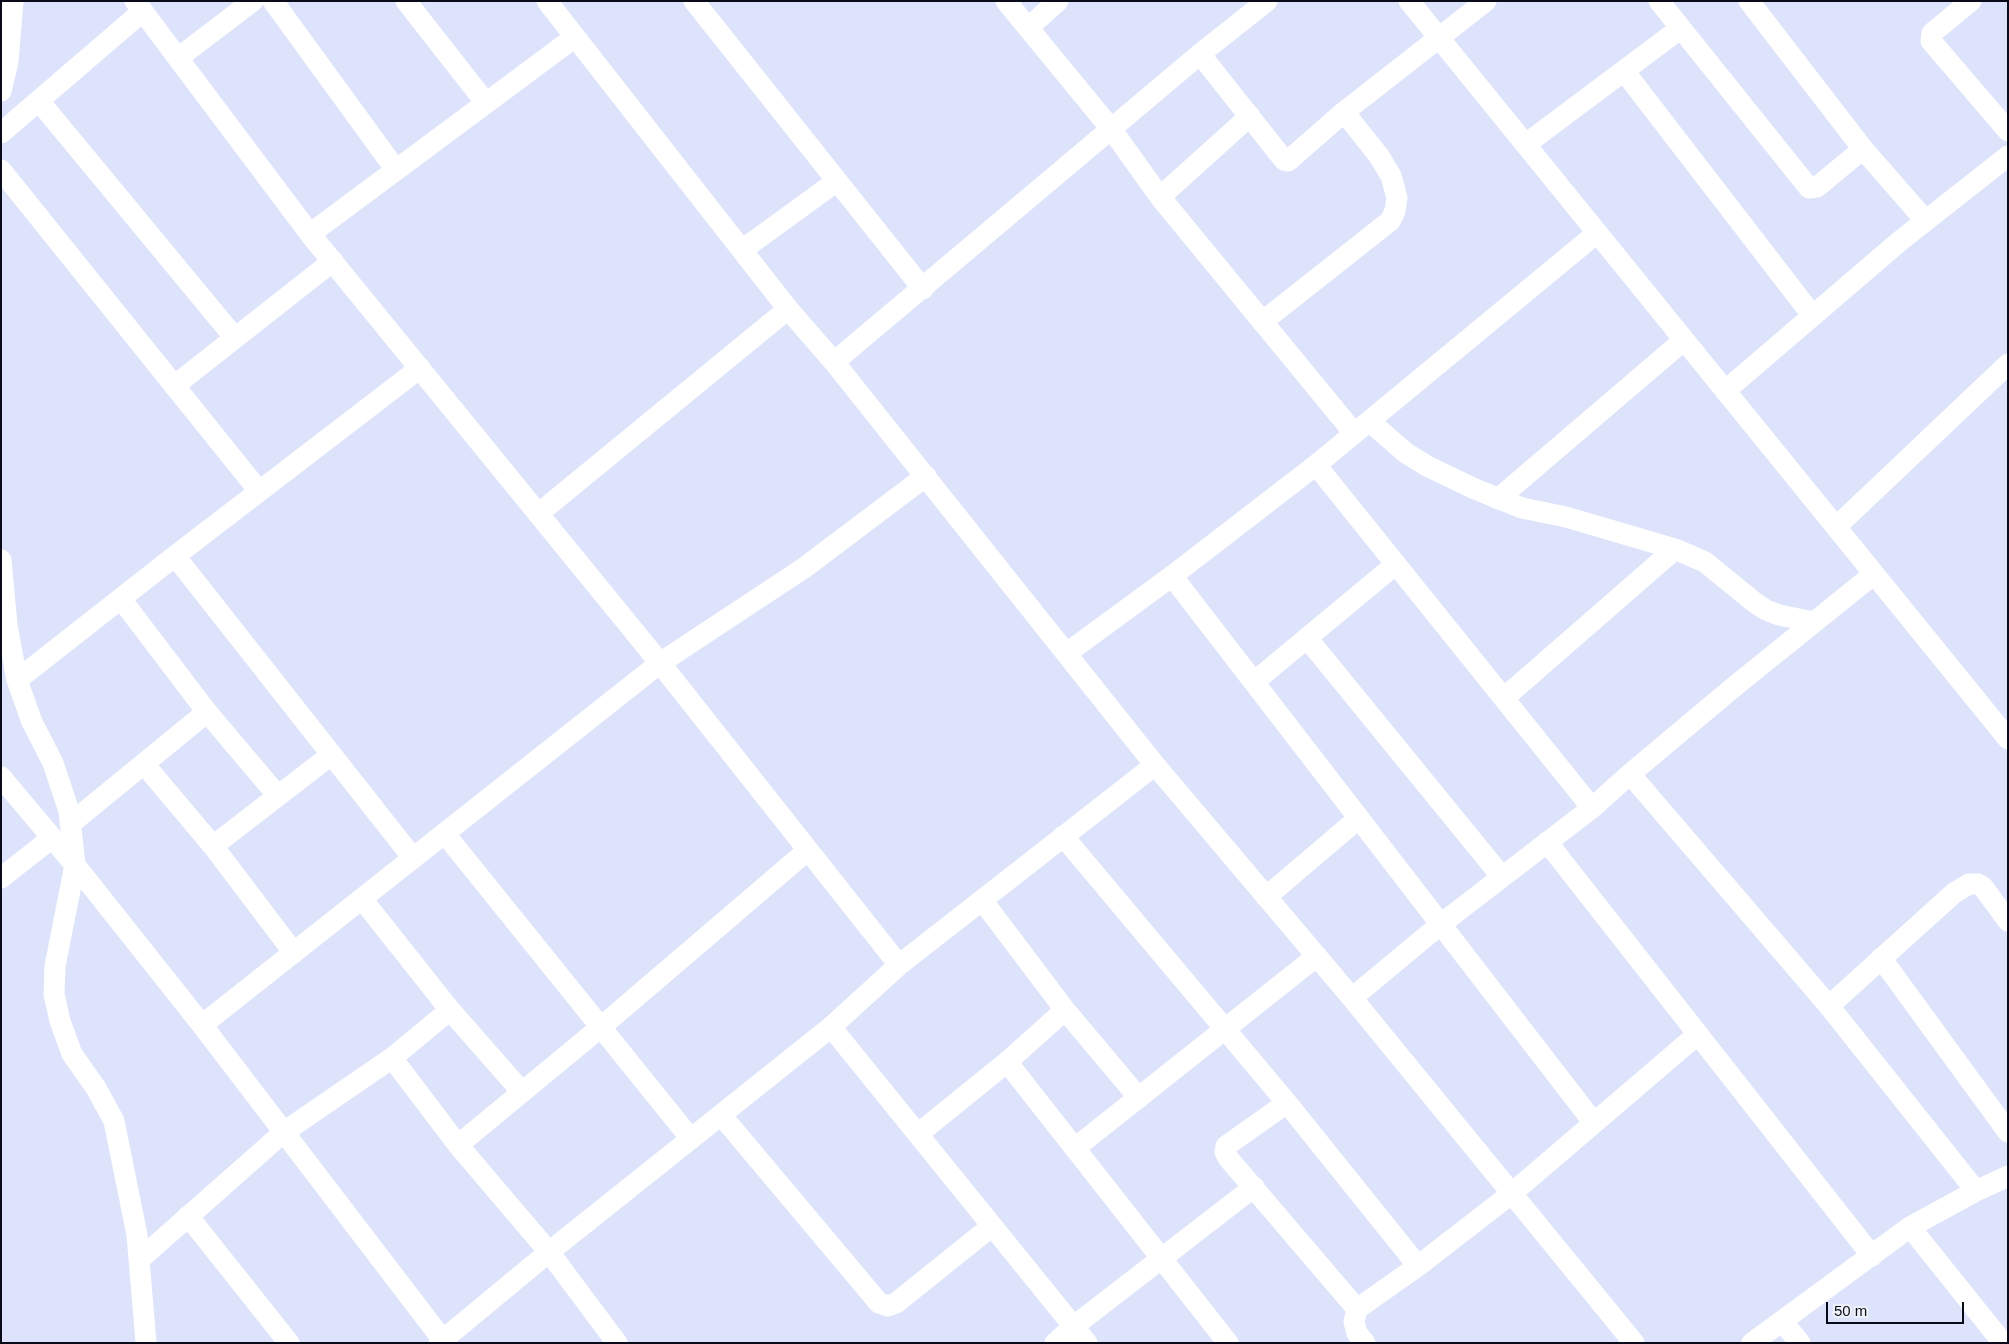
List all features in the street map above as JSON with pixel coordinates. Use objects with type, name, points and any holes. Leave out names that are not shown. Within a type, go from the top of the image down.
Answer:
[{"type":"street","points":[[1,91],[8,62],[6,40],[13,1]]},
{"type":"street","points":[[178,58],[253,1]]},
{"type":"street","points":[[273,1],[396,170]]},
{"type":"street","points":[[406,1],[486,103]]},
{"type":"street","points":[[547,1],[788,309],[834,362],[926,476],[1155,765],[1352,998],[1634,1343]]},
{"type":"street","points":[[694,1],[922,288]]},
{"type":"street","points":[[1006,1],[1112,130],[1160,197],[1262,322],[1361,427],[1385,437],[1427,466],[1498,499],[1522,508],[1566,517],[1675,549],[1704,562],[1766,610],[1779,615],[1814,622]]},
{"type":"street","points":[[1028,28],[1058,1]]},
{"type":"street","points":[[834,362],[1200,54],[1267,1]]},
{"type":"street","points":[[1409,1],[2008,739]]},
{"type":"street","points":[[1200,54],[1286,161],[1344,112],[1486,1]]},
{"type":"street","points":[[1659,1],[1810,188],[1817,187],[1863,149]]},
{"type":"street","points":[[1749,1],[1863,149],[1925,220]]},
{"type":"street","points":[[1971,1],[1932,33],[1931,41],[2008,131]]},
{"type":"street","points":[[1,133],[39,101],[139,6],[310,234],[660,663],[899,965]]},
{"type":"street","points":[[1526,144],[1681,28]]},
{"type":"street","points":[[310,234],[575,37]]},
{"type":"street","points":[[1624,71],[1812,315]]},
{"type":"street","points":[[39,101],[235,338]]},
{"type":"street","points":[[1262,322],[1390,221],[1394,211],[1397,198],[1391,176],[1379,156],[1344,112]]},
{"type":"street","points":[[1160,197],[1250,116]]},
{"type":"street","points":[[1725,391],[1925,220],[2008,156]]},
{"type":"street","points":[[1,170],[259,491]]},
{"type":"street","points":[[742,250],[837,181]]},
{"type":"street","points":[[1067,653],[1172,576],[1316,465],[1597,233]]},
{"type":"street","points":[[174,386],[333,261]]},
{"type":"street","points":[[538,514],[788,309]]},
{"type":"street","points":[[1498,499],[1684,340]]},
{"type":"street","points":[[1836,527],[2008,364]]},
{"type":"street","points":[[17,680],[420,368]]},
{"type":"street","points":[[1316,465],[1592,808]]},
{"type":"street","points":[[202,1025],[660,663],[804,568],[926,476]]},
{"type":"street","points":[[1504,698],[1675,549]]},
{"type":"street","points":[[175,556],[413,858]]},
{"type":"street","points":[[1,560],[7,626],[17,680],[32,722],[54,763],[69,811],[75,865],[55,966],[54,994],[60,1021],[72,1054],[96,1088],[114,1122],[137,1235],[146,1343]]},
{"type":"street","points":[[1254,682],[1396,564]]},
{"type":"street","points":[[1352,998],[1441,924],[1592,808],[1735,686],[1874,574]]},
{"type":"street","points":[[1172,576],[1594,1123]]},
{"type":"street","points":[[121,599],[207,712],[278,796]]},
{"type":"street","points":[[1307,638],[1502,877]]},
{"type":"street","points":[[70,824],[207,712]]},
{"type":"street","points":[[213,846],[331,755]]},
{"type":"street","points":[[144,764],[213,846],[294,953]]},
{"type":"street","points":[[1,777],[75,865],[202,1025],[442,1342],[549,1252],[831,1027],[899,965],[1155,765]]},
{"type":"street","points":[[1630,774],[1829,1006],[1976,1191]]},
{"type":"street","points":[[1266,897],[1359,818]]},
{"type":"street","points":[[445,834],[692,1139]]},
{"type":"street","points":[[1063,836],[1225,1029],[1418,1266]]},
{"type":"street","points":[[1,878],[52,838]]},
{"type":"street","points":[[1547,842],[1872,1256]]},
{"type":"street","points":[[458,1145],[601,1027],[808,850]]},
{"type":"street","points":[[1829,1006],[1954,894],[1969,884],[1978,884],[1983,887],[2008,921]]},
{"type":"street","points":[[362,899],[450,1010],[522,1092]]},
{"type":"street","points":[[982,900],[1065,1010],[1139,1098]]},
{"type":"street","points":[[1075,1148],[1317,956]]},
{"type":"street","points":[[1881,958],[2008,1132]]},
{"type":"street","points":[[139,1260],[284,1132],[392,1058],[450,1010]]},
{"type":"street","points":[[918,1134],[1007,1062],[1065,1010]]},
{"type":"street","points":[[831,1027],[1087,1343]]},
{"type":"street","points":[[1365,1343],[1358,1333],[1354,1322],[1357,1309],[1418,1266],[1511,1194],[1698,1034]]},
{"type":"street","points":[[392,1058],[458,1145],[549,1252],[617,1343]]},
{"type":"street","points":[[1007,1062],[1228,1343]]},
{"type":"street","points":[[1286,1103],[1226,1146],[1225,1152],[1228,1158],[1357,1309]]},
{"type":"street","points":[[721,1115],[879,1303],[888,1306],[896,1303],[992,1226]]},
{"type":"street","points":[[1752,1343],[1910,1227],[2008,1176]]},
{"type":"street","points":[[1055,1343],[1074,1326],[1254,1187]]},
{"type":"street","points":[[188,1216],[289,1343]]},
{"type":"street","points":[[1910,1227],[2003,1343]]},
{"type":"street","points":[[1782,1321],[1800,1343]]}]
